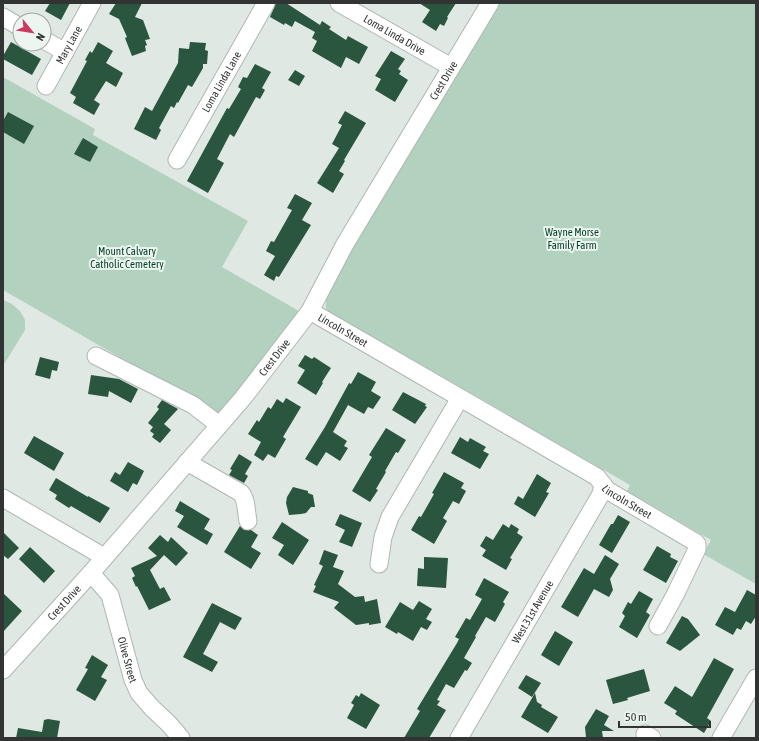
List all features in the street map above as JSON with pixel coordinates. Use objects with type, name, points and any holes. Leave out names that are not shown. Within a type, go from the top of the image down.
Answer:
[{"type":"street","name":"Mary Lane","points":[[46,86],[92,3]]},
{"type":"street","name":"Loma Linda Lane","points":[[177,160],[266,3]]},
{"type":"street","name":"Loma Linda Drive","points":[[339,3],[451,67]]},
{"type":"street","name":"Crest Drive","points":[[3,670],[91,573],[244,398],[310,311],[345,244],[490,3]]},
{"type":"street","points":[[3,17],[12,22]]},
{"type":"street","points":[[52,45],[64,52]]},
{"type":"street","name":"Lincoln Street","points":[[310,311],[597,477],[601,480],[607,490],[697,544],[697,549],[658,626]]},
{"type":"street","points":[[96,356],[193,405],[219,425]]},
{"type":"street","points":[[379,564],[383,537],[390,517],[460,398]]},
{"type":"street","points":[[187,462],[241,493],[246,505],[248,521]]},
{"type":"street","name":"West 31st Avenue","points":[[459,738],[601,494],[603,484]]},
{"type":"street","points":[[3,498],[104,557]]},
{"type":"street","name":"Olive Street","points":[[91,573],[110,595],[133,680],[139,693],[181,738]]},
{"type":"street","points":[[721,738],[756,678]]},
{"type":"green space","name":"Wayne Morse Family Farm","points":[[499,3],[756,3],[756,584],[703,554],[711,540],[627,491],[630,485],[326,309],[326,299],[358,236]]},
{"type":"green space","name":"Mount Calvary Catholic Cemetery","points":[[3,77],[95,129],[93,135],[248,221],[222,267],[299,311],[220,415],[3,290]]},
{"type":"green space","points":[[3,300],[12,304],[20,311],[25,320],[25,330],[3,366]]},
{"type":"building","points":[[50,3],[70,3],[61,20],[52,15],[52,12],[45,11]]},
{"type":"building","points":[[116,3],[142,3],[135,17],[143,20],[150,39],[145,40],[147,45],[145,46],[146,51],[132,56],[125,38],[127,37],[119,19],[109,14]]},
{"type":"building","points":[[276,3],[286,3],[320,25],[322,21],[331,27],[329,29],[346,40],[348,36],[368,47],[359,64],[346,57],[341,68],[312,51],[317,41],[312,38],[315,32],[295,21],[292,27],[285,23],[284,25],[270,17]]},
{"type":"building","points":[[419,3],[456,3],[447,17],[448,18],[444,26],[440,24],[436,31],[422,22],[430,10]]},
{"type":"building","points":[[11,42],[12,52],[29,52],[41,59],[32,75],[3,59],[3,56]]},
{"type":"building","points":[[98,42],[113,51],[106,63],[123,73],[116,87],[106,81],[94,100],[100,104],[94,115],[73,103],[76,97],[70,93],[87,61],[85,60],[90,51],[92,53]]},
{"type":"building","points":[[190,42],[206,43],[205,50],[208,51],[207,64],[203,64],[203,68],[192,87],[188,85],[174,108],[171,106],[159,128],[161,130],[156,140],[134,129],[145,107],[152,111],[178,63],[179,48],[189,49]]},
{"type":"building","points":[[391,51],[405,59],[398,69],[401,71],[399,74],[408,80],[395,102],[375,90],[381,79],[375,76]]},
{"type":"building","points":[[255,64],[271,72],[262,88],[265,90],[260,99],[256,97],[234,137],[230,134],[217,159],[224,163],[208,193],[187,181],[227,108],[229,109],[241,89],[238,87],[243,77],[247,78]]},
{"type":"building","points":[[295,70],[305,76],[299,86],[288,80]]},
{"type":"building","points":[[345,111],[366,123],[344,160],[345,161],[339,171],[344,174],[333,193],[317,183],[339,148],[332,144],[342,125],[338,123]]},
{"type":"building","points":[[8,112],[34,126],[24,144],[3,132],[3,121]]},
{"type":"building","points":[[83,138],[98,147],[90,162],[74,154]]},
{"type":"building","points":[[295,194],[312,203],[302,220],[311,225],[279,277],[276,276],[274,281],[264,275],[275,256],[266,251],[271,241],[274,242],[292,210],[287,208]]},
{"type":"building","points":[[305,355],[312,359],[314,357],[331,368],[316,395],[297,383],[305,370],[298,366]]},
{"type":"building","points":[[40,357],[59,362],[57,371],[52,370],[50,379],[35,375]]},
{"type":"building","points":[[358,372],[376,382],[371,391],[381,397],[373,409],[368,407],[364,414],[348,405],[333,432],[347,441],[344,446],[348,448],[340,461],[326,452],[317,466],[305,459],[325,427],[349,383],[351,384]]},
{"type":"building","points":[[91,375],[119,379],[138,389],[131,403],[109,391],[108,397],[88,394]]},
{"type":"building","points":[[403,392],[426,404],[425,406],[427,407],[415,424],[392,410]]},
{"type":"building","points":[[286,398],[301,407],[283,437],[286,439],[275,458],[268,454],[263,461],[254,455],[261,442],[248,434],[257,420],[259,422],[268,407],[271,409],[277,399],[283,403]]},
{"type":"building","points":[[162,400],[178,409],[164,424],[171,430],[160,443],[152,437],[154,434],[150,431],[153,427],[148,423],[159,409],[157,407]]},
{"type":"building","points":[[386,428],[406,440],[398,453],[396,452],[376,489],[378,490],[370,502],[352,491],[372,457],[369,455]]},
{"type":"building","points":[[34,436],[64,453],[54,471],[24,453]]},
{"type":"building","points":[[460,437],[468,442],[470,438],[486,447],[483,451],[489,454],[480,469],[451,453]]},
{"type":"building","points":[[239,454],[252,462],[245,474],[248,476],[244,483],[229,475],[232,470],[230,469]]},
{"type":"building","points":[[128,462],[144,471],[137,485],[133,483],[128,492],[110,481],[115,472],[120,475]]},
{"type":"building","points":[[444,472],[464,483],[461,488],[466,491],[459,504],[453,501],[443,518],[447,521],[434,544],[411,530],[419,516],[421,517]]},
{"type":"building","points":[[537,474],[551,483],[546,492],[549,493],[535,517],[514,504],[518,496],[523,499]]},
{"type":"building","points":[[56,478],[110,508],[100,523],[71,506],[69,508],[55,499],[57,495],[49,490]]},
{"type":"building","points":[[293,487],[308,491],[308,493],[313,495],[315,507],[311,507],[306,513],[289,515],[286,503],[287,497]]},
{"type":"building","points":[[180,501],[210,519],[204,529],[213,534],[207,545],[177,527],[184,516],[175,511]]},
{"type":"building","points":[[340,514],[362,523],[352,547],[339,542],[345,530],[335,525]]},
{"type":"building","points":[[618,515],[630,522],[612,553],[599,545]]},
{"type":"building","points":[[282,522],[309,540],[293,565],[278,555],[284,545],[272,538]]},
{"type":"building","points":[[503,524],[509,528],[511,524],[519,529],[517,533],[523,537],[510,558],[512,559],[506,570],[482,556],[486,550],[480,546],[486,536],[493,540]]},
{"type":"building","points":[[240,526],[244,530],[251,530],[258,535],[251,547],[261,553],[251,569],[224,552]]},
{"type":"building","points":[[3,532],[19,548],[8,559],[3,555]]},
{"type":"building","points":[[160,535],[168,542],[171,537],[188,553],[176,566],[164,555],[150,570],[160,589],[164,587],[171,600],[149,610],[132,578],[135,576],[131,568],[157,556],[148,548]]},
{"type":"building","points":[[657,546],[671,554],[670,557],[678,561],[666,583],[643,570]]},
{"type":"building","points":[[30,547],[55,571],[44,583],[19,559]]},
{"type":"building","points":[[324,550],[338,555],[333,567],[344,571],[338,584],[355,597],[364,596],[365,602],[377,599],[381,623],[356,625],[334,608],[339,602],[313,592],[316,586],[314,585],[323,566],[319,564]]},
{"type":"building","points":[[605,555],[619,564],[610,579],[613,590],[609,597],[594,589],[578,617],[561,607],[584,568],[594,574]]},
{"type":"building","points":[[424,557],[448,558],[446,588],[417,586],[418,568],[424,569]]},
{"type":"building","points":[[484,578],[509,592],[503,602],[505,604],[495,622],[486,617],[475,636],[476,637],[464,658],[472,663],[467,671],[465,670],[454,688],[446,684],[437,700],[440,701],[437,705],[446,710],[429,738],[404,738],[420,711],[417,709],[457,643],[459,639],[455,637],[466,618],[470,620],[482,599],[475,595]]},
{"type":"building","points":[[747,590],[756,595],[756,616],[751,624],[746,621],[741,630],[737,628],[733,635],[715,625],[725,607],[735,612]]},
{"type":"building","points":[[639,591],[653,599],[646,612],[650,615],[637,638],[619,627],[625,616],[622,613],[628,602],[631,604]]},
{"type":"building","points":[[3,593],[22,611],[3,632]]},
{"type":"building","points":[[419,601],[432,609],[426,619],[432,622],[427,630],[421,627],[413,641],[398,632],[397,634],[385,627],[400,602],[413,610]]},
{"type":"building","points":[[212,603],[242,618],[235,630],[220,622],[203,654],[218,662],[212,672],[183,657]]},
{"type":"building","points":[[682,616],[688,619],[700,635],[680,651],[666,643]]},
{"type":"building","points":[[555,631],[573,642],[559,666],[541,655]]},
{"type":"building","points":[[92,655],[108,665],[101,677],[107,680],[95,701],[76,690],[88,669],[85,668]]},
{"type":"building","points":[[714,658],[734,669],[707,718],[711,721],[704,733],[675,714],[677,711],[664,703],[675,686],[692,697]]},
{"type":"building","points":[[644,669],[650,691],[613,704],[606,680]]},
{"type":"building","points":[[526,675],[541,683],[532,697],[518,688]]},
{"type":"building","points":[[361,693],[380,705],[366,729],[347,718],[354,705],[351,703],[356,695],[359,697]]},
{"type":"building","points":[[535,693],[537,702],[542,705],[541,707],[558,717],[548,733],[521,717]]},
{"type":"building","points":[[596,709],[609,716],[604,725],[614,731],[602,731],[603,738],[586,738],[585,727]]},
{"type":"building","points":[[48,719],[60,721],[57,738],[16,738],[18,728],[42,732],[44,720]]}]
